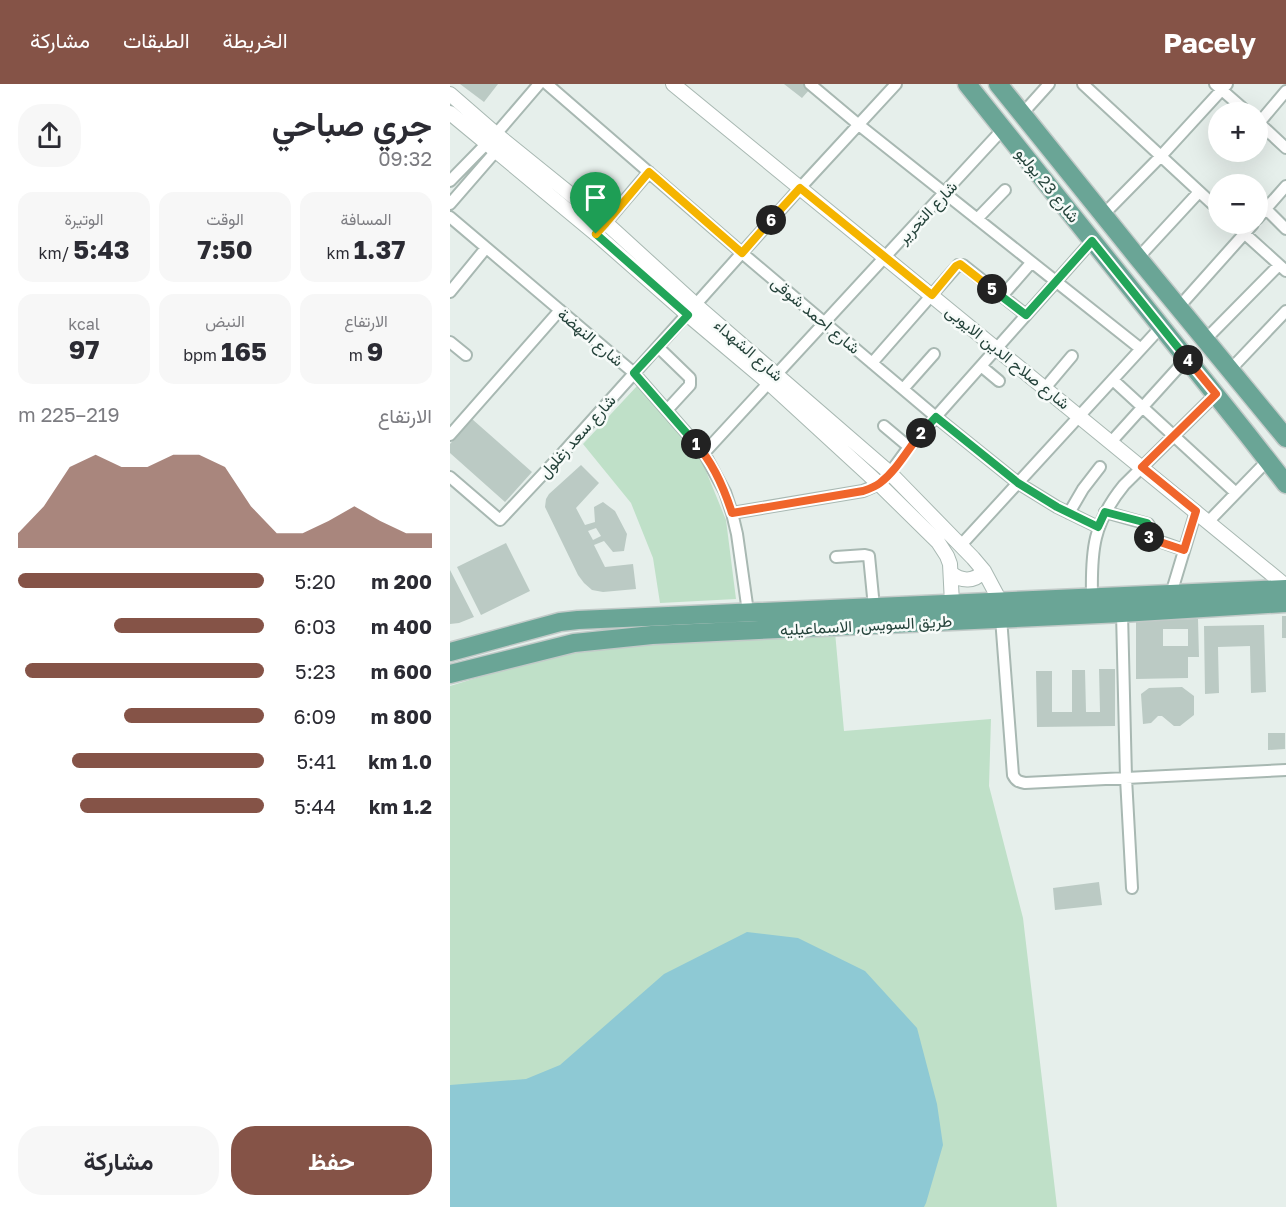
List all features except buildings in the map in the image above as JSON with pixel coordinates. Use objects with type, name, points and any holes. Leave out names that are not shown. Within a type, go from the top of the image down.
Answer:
[{"type":"main road","name":"شارع 23 يوليو","points":[[967,84],[1286,484]]},
{"type":"main road","name":"شارع 23 يوليو","points":[[998,84],[1178,308],[1266,415],[1285,433]]},
{"type":"main road","points":[[1216,394],[1226,400],[1233,397],[1230,370]]},
{"type":"main road","points":[[1247,434],[1243,422],[1245,416],[1250,413],[1266,415]]},
{"type":"main road","name":"طريق السويس, الاسماعيليه","points":[[450,674],[586,641],[1000,610],[1092,597],[1286,587]]},
{"type":"main road","name":"طريق السويس, الاسماعيليه","points":[[450,652],[554,624],[583,619],[952,603],[1000,610],[1122,613],[1286,603]]},
{"type":"main road","points":[[583,619],[581,632],[586,641]]},
{"type":"main road","points":[[554,624],[563,635],[562,645]]},
{"type":"street","points":[[450,204],[493,143],[539,84]]},
{"type":"street","name":"شارع احمد شوقى","points":[[547,84],[742,253],[1018,483],[1098,527]]},
{"type":"street","name":"شارع صلاح الدين الايوبى","points":[[673,84],[1286,587]]},
{"type":"street","points":[[810,84],[1141,349]]},
{"type":"street","name":"شارع سعد زغلول","points":[[450,477],[500,520],[896,84]]},
{"type":"street","points":[[1022,114],[1049,84]]},
{"type":"street","points":[[1083,84],[1208,200]]},
{"type":"street","points":[[1103,215],[1161,156],[1221,86],[1237,102]]},
{"type":"street","points":[[1268,111],[1286,92]]},
{"type":"street","name":"شارع الشهداء","points":[[450,94],[493,143],[596,234],[890,473],[984,571],[1000,610]]},
{"type":"street","name":"شارع الشهداء","points":[[450,113],[606,223],[692,310]]},
{"type":"street","name":"شارع التحرير","points":[[704,453],[1003,129]]},
{"type":"street","points":[[1268,131],[1286,148]]},
{"type":"street","points":[[450,181],[493,143]]},
{"type":"street","points":[[596,234],[649,172]]},
{"type":"street","points":[[1268,207],[1286,186]]},
{"type":"street","points":[[977,219],[1005,190]]},
{"type":"street","points":[[1138,258],[1200,192]]},
{"type":"street","points":[[1268,211],[1286,229]]},
{"type":"street","name":"شارع النهضة","points":[[450,217],[634,373],[704,453],[725,492],[732,513],[748,612]]},
{"type":"street","points":[[1178,308],[1243,234]]},
{"type":"street","points":[[1205,340],[1282,268],[1245,234]]},
{"type":"street","points":[[732,513],[863,491],[879,484],[909,447],[1092,241]]},
{"type":"street","points":[[450,292],[486,248]]},
{"type":"street","points":[[1002,296],[1032,263]]},
{"type":"street","points":[[872,363],[960,264],[1026,315]]},
{"type":"street","points":[[450,435],[561,310]]},
{"type":"street","points":[[1230,370],[1286,311]]},
{"type":"street","points":[[961,545],[1161,327]]},
{"type":"street","points":[[450,342],[466,355]]},
{"type":"street","points":[[658,347],[690,378],[690,385],[666,410]]},
{"type":"street","points":[[903,388],[934,354]]},
{"type":"street","points":[[1046,388],[1072,356]]},
{"type":"street","points":[[1111,442],[1187,358]]},
{"type":"street","points":[[981,366],[999,381]]},
{"type":"street","name":"شارع الشهداء","points":[[773,379],[938,542],[947,556],[951,573],[952,603]]},
{"type":"street","points":[[1113,380],[1236,493]]},
{"type":"street","points":[[1092,597],[1092,554],[1098,527],[1114,496],[1216,394]]},
{"type":"street","points":[[884,426],[909,447]]},
{"type":"street","points":[[1208,522],[1268,460]]},
{"type":"street","points":[[1069,513],[1083,489],[1100,467]]},
{"type":"street","points":[[1171,594],[1196,511]]},
{"type":"street","points":[[1105,512],[1147,523],[1150,527],[1150,538],[1184,550]]},
{"type":"street","points":[[836,557],[869,556],[874,607]]},
{"type":"street","points":[[951,573],[957,578],[972,580],[984,571]]},
{"type":"street","points":[[1000,610],[1015,780],[1025,783],[1286,770]]},
{"type":"street","points":[[1122,613],[1131,888]]},
{"type":"green space","points":[[637,386],[657,405],[699,454],[726,520],[736,599],[660,603],[653,558],[631,503],[583,444]]},
{"type":"green space","points":[[835,632],[844,731],[991,719],[989,786],[1023,918],[1057,1207],[450,1207],[450,686],[588,644]]},
{"type":"water","points":[[747,932],[798,938],[865,971],[917,1028],[937,1104],[943,1145],[924,1207],[450,1207],[450,1085],[526,1079],[560,1065],[664,974]]},
{"type":"route","points":[[649,172],[742,253],[800,188],[932,295],[960,264],[1026,315],[1092,241],[1216,394],[1142,467],[1196,511],[1184,550],[1150,538],[1150,527],[1147,523],[1105,512],[1098,527],[1069,513],[1018,483],[936,417],[879,484],[863,491],[732,513],[725,492],[704,453],[634,373],[688,315],[596,234],[649,172]]}]
